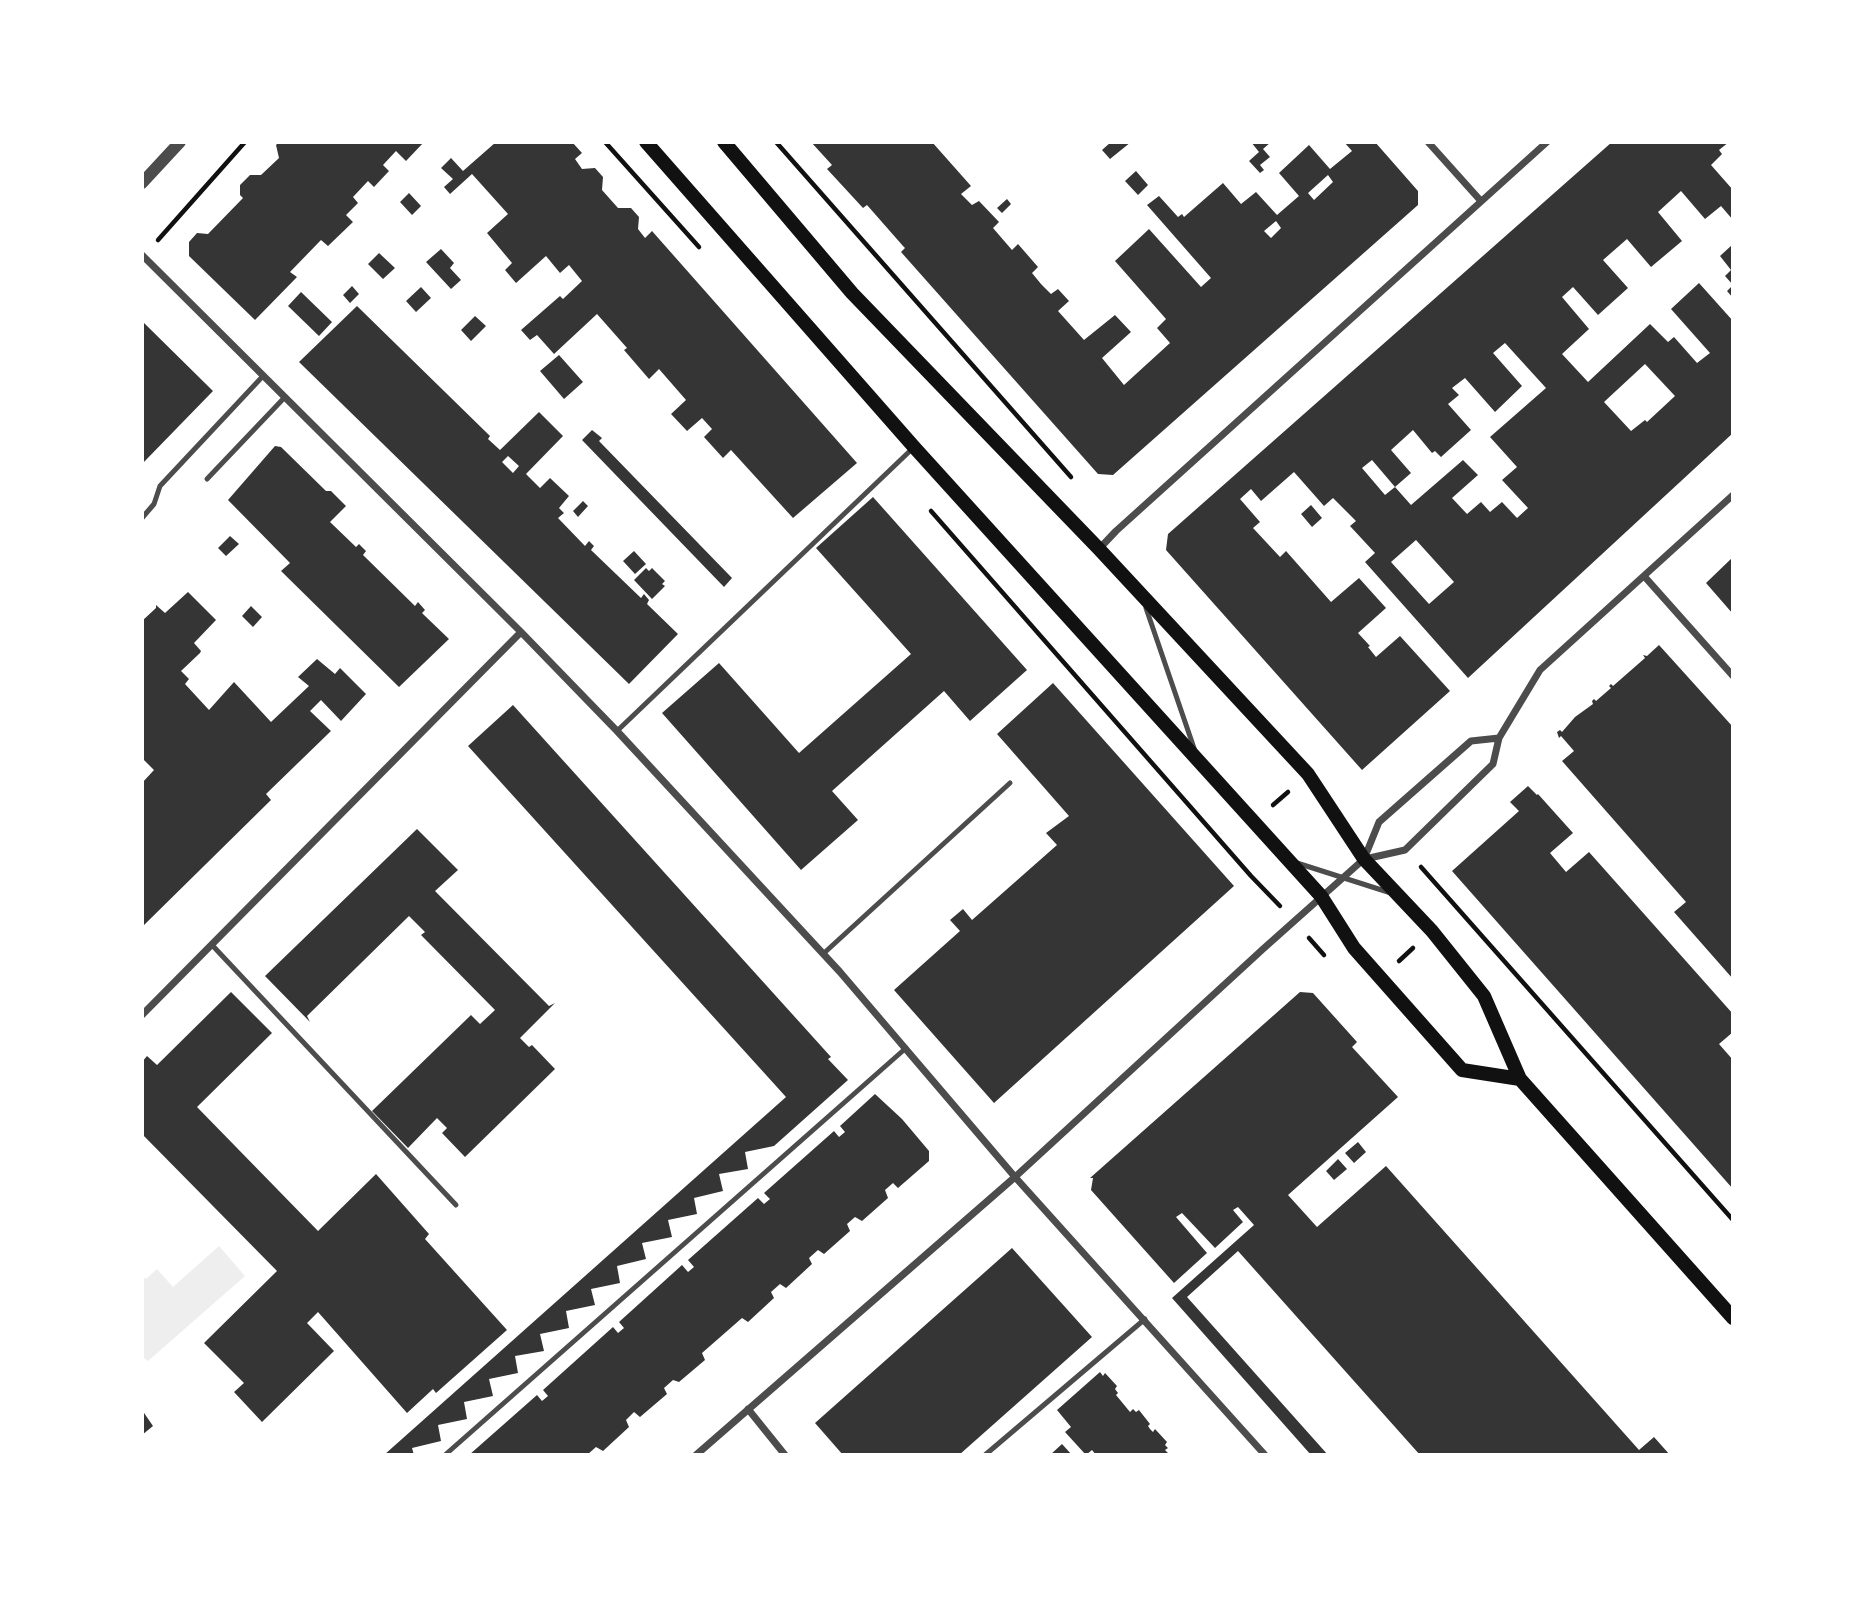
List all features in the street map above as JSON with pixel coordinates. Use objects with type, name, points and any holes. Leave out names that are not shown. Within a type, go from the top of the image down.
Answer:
[{"type":"main road","points":[[646,142],[915,447],[1321,897],[1354,948],[1462,1070],[1520,1079]]},
{"type":"main road","points":[[724,142],[852,293],[1099,549],[1308,774],[1364,859],[1432,931],[1484,996],[1520,1079],[1733,1318]]},
{"type":"street","points":[[142,183],[180,142]]},
{"type":"street","points":[[1428,142],[1480,200]]},
{"type":"street","points":[[1099,549],[1480,200],[1547,142]]},
{"type":"street","points":[[143,256],[617,731],[840,972],[1015,1177],[1265,1455]]},
{"type":"street","points":[[1364,859],[1405,850],[1493,764],[1499,738],[1540,670],[1733,495]]},
{"type":"street","points":[[1644,576],[1733,676]]},
{"type":"street","points":[[142,1015],[521,632]]},
{"type":"street","points":[[696,1455],[1015,1177],[1364,859],[1380,822],[1471,741],[1499,738]]},
{"type":"street","points":[[748,1409],[785,1455]]},
{"type":"lane","points":[[142,517],[154,504],[160,486],[263,376]]},
{"type":"lane","points":[[207,479],[285,397]]},
{"type":"lane","points":[[617,731],[915,447]]},
{"type":"lane","points":[[1143,598],[1199,760]]},
{"type":"lane","points":[[823,954],[1010,783]]},
{"type":"lane","points":[[1288,860],[1399,896]]},
{"type":"lane","points":[[212,945],[456,1205]]},
{"type":"lane","points":[[445,1455],[906,1048]]},
{"type":"lane","points":[[985,1455],[1145,1319]]},
{"type":"path","points":[[143,256],[246,142]]},
{"type":"path","points":[[606,142],[704,254]]},
{"type":"path","points":[[776,142],[1076,483]]},
{"type":"path","points":[[929,508],[1251,876]]},
{"type":"path","points":[[1432,878],[1733,1220]]},
{"type":"path","points":[[1379,978],[1459,908]]},
{"type":"shaded area","points":[[219,1246],[245,1276],[148,1361],[142,1357],[142,1276],[146,1279],[157,1269],[173,1287]]},
{"type":"building","points":[[279,142],[424,142],[406,161],[396,151],[383,165],[389,171],[374,187],[368,181],[353,197],[358,203],[346,215],[353,222],[328,246],[321,240],[290,272],[297,277],[255,320],[189,256],[189,242],[197,233],[208,234],[243,198],[240,195],[240,185],[250,175],[261,175],[279,158],[276,145]]},
{"type":"building","points":[[496,142],[572,142],[582,153],[575,159],[582,169],[595,168],[603,177],[602,190],[618,208],[631,208],[639,217],[638,229],[645,238],[652,231],[857,463],[793,518],[731,450],[723,458],[704,437],[712,429],[702,418],[687,431],[671,414],[686,400],[659,369],[649,379],[624,350],[627,348],[597,314],[554,354],[537,335],[530,340],[521,330],[560,296],[563,299],[582,281],[569,265],[560,273],[546,256],[516,283],[505,270],[512,263],[487,233],[508,214],[472,174],[450,194],[444,187],[453,179],[441,168],[451,158],[463,171]]},
{"type":"building","points":[[811,142],[932,142],[971,186],[961,194],[972,205],[979,201],[999,222],[993,228],[1012,250],[1018,244],[1038,267],[1032,273],[1051,294],[1058,289],[1069,301],[1058,311],[1084,340],[1115,315],[1131,332],[1102,358],[1124,385],[1170,343],[1157,328],[1166,319],[1115,261],[1149,229],[1201,287],[1211,278],[1147,205],[1159,196],[1178,217],[1182,214],[1184,217],[1223,183],[1241,204],[1256,192],[1277,215],[1299,196],[1279,173],[1309,145],[1330,169],[1352,151],[1344,142],[1375,142],[1418,191],[1418,205],[1113,475],[1098,474],[901,252],[905,248],[867,205],[863,208],[827,169],[832,165]],"holes":[[[1328,175],[1333,182],[1314,200],[1308,193]],[[1276,221],[1281,228],[1271,238],[1264,231]]]},
{"type":"building","points":[[1111,142],[1131,142],[1110,159],[1102,150]]},
{"type":"building","points":[[1251,142],[1271,142],[1263,149],[1270,157],[1260,165],[1264,170],[1260,173],[1249,161],[1259,152]]},
{"type":"building","points":[[1612,142],[1729,142],[1719,150],[1722,154],[1711,165],[1733,190],[1733,220],[1721,206],[1705,219],[1681,191],[1658,212],[1682,241],[1651,267],[1627,239],[1603,260],[1628,288],[1598,315],[1573,287],[1562,297],[1589,329],[1562,354],[1588,382],[1650,324],[1668,342],[1674,337],[1697,363],[1710,353],[1671,309],[1699,283],[1733,321],[1733,433],[1468,678],[1365,562],[1375,553],[1350,526],[1356,521],[1333,498],[1324,506],[1294,472],[1261,501],[1251,489],[1240,499],[1260,522],[1253,528],[1280,557],[1286,551],[1331,602],[1359,578],[1386,608],[1358,633],[1376,657],[1400,636],[1450,691],[1362,770],[1166,550],[1168,534]],"holes":[[[1505,343],[1546,388],[1490,437],[1517,467],[1502,480],[1528,508],[1517,518],[1502,502],[1490,512],[1481,502],[1467,514],[1452,498],[1478,475],[1463,460],[1411,505],[1395,487],[1411,473],[1391,450],[1413,430],[1432,453],[1435,451],[1441,457],[1471,430],[1448,404],[1459,395],[1452,388],[1465,378],[1495,412],[1522,386],[1493,353]],[[1645,364],[1675,396],[1647,422],[1645,420],[1631,431],[1604,402]],[[1372,460],[1395,487],[1385,495],[1362,468]],[[1416,540],[1454,582],[1429,604],[1391,562]]]},
{"type":"building","points":[[1136,171],[1148,185],[1138,195],[1125,181]]},
{"type":"building","points":[[409,193],[421,206],[412,215],[400,202]]},
{"type":"building","points":[[1007,199],[1011,204],[1002,213],[997,208]]},
{"type":"building","points":[[1732,245],[1733,285],[1725,276],[1731,270],[1720,256]]},
{"type":"building","points":[[441,249],[454,263],[450,268],[461,280],[451,289],[426,262]]},
{"type":"building","points":[[379,253],[395,268],[383,279],[368,264]]},
{"type":"building","points":[[1733,285],[1733,298],[1727,291]]},
{"type":"building","points":[[352,286],[359,294],[350,303],[343,295]]},
{"type":"building","points":[[421,287],[431,298],[416,312],[406,301]]},
{"type":"building","points":[[301,292],[332,322],[319,336],[288,306]]},
{"type":"building","points":[[357,306],[490,436],[488,439],[500,450],[539,412],[563,436],[526,474],[540,488],[550,478],[569,496],[559,508],[564,513],[558,518],[585,546],[589,541],[594,546],[591,550],[641,598],[644,594],[649,600],[647,604],[678,634],[629,684],[299,362]],"holes":[[[508,456],[519,466],[513,473],[502,462]]]},
{"type":"building","points":[[475,316],[486,326],[471,341],[461,330]]},
{"type":"building","points":[[142,321],[213,391],[142,464]]},
{"type":"building","points":[[559,355],[583,382],[564,399],[540,371]]},
{"type":"building","points":[[592,430],[602,438],[599,441],[732,578],[724,587],[582,440]]},
{"type":"building","points":[[275,446],[281,447],[326,491],[331,491],[346,506],[330,522],[356,547],[359,544],[366,551],[363,555],[415,606],[418,602],[425,610],[422,613],[449,639],[399,687],[281,571],[290,563],[228,500]]},
{"type":"building","points":[[873,497],[1027,670],[970,721],[944,691],[832,791],[858,820],[801,870],[662,713],[719,663],[799,753],[911,654],[816,548]]},
{"type":"building","points":[[583,501],[588,506],[578,517],[573,511]]},
{"type":"building","points":[[1311,505],[1322,518],[1312,527],[1301,514]]},
{"type":"building","points":[[230,536],[239,544],[226,556],[218,548]]},
{"type":"building","points":[[634,551],[646,564],[635,574],[623,561]]},
{"type":"building","points":[[1733,557],[1733,614],[1706,583]]},
{"type":"building","points":[[646,568],[649,571],[652,568],[665,581],[662,584],[665,586],[652,599],[634,580]]},
{"type":"building","points":[[188,592],[216,620],[194,643],[200,653],[181,671],[189,679],[185,684],[209,710],[234,682],[271,722],[309,686],[298,677],[317,659],[335,674],[340,668],[366,694],[341,721],[321,700],[310,711],[331,731],[266,794],[271,800],[142,927],[142,783],[154,770],[142,758],[142,621],[156,605],[165,613]]},
{"type":"building","points":[[251,606],[262,617],[253,627],[242,616]]},
{"type":"building","points":[[1659,645],[1733,727],[1733,979],[1674,912],[1686,902],[1562,761],[1574,751],[1561,736],[1559,738],[1557,732],[1562,732],[1575,717],[1593,704],[1594,699],[1596,701],[1611,688],[1611,684],[1613,686],[1645,658],[1643,655],[1647,656]]},
{"type":"building","points":[[1053,683],[1234,886],[994,1103],[894,990],[960,931],[950,920],[963,909],[972,920],[1057,845],[1046,833],[1069,816],[997,734]]},
{"type":"building","points":[[513,705],[831,1057],[828,1059],[848,1080],[774,1146],[745,1152],[748,1169],[719,1174],[723,1191],[694,1198],[697,1214],[668,1220],[672,1237],[642,1243],[646,1259],[617,1266],[620,1283],[591,1289],[595,1305],[566,1311],[569,1328],[540,1334],[544,1351],[515,1356],[518,1373],[489,1379],[493,1396],[464,1402],[467,1419],[438,1425],[441,1441],[412,1448],[414,1455],[384,1455],[786,1097],[468,746]]},
{"type":"building","points":[[1528,786],[1573,833],[1550,853],[1566,872],[1589,852],[1733,1014],[1733,1032],[1719,1044],[1733,1060],[1733,1189],[1452,871],[1519,811],[1510,802]]},
{"type":"building","points":[[417,829],[458,870],[435,891],[549,1006],[555,1003],[520,1038],[529,1047],[532,1045],[555,1069],[465,1157],[442,1133],[447,1128],[437,1118],[408,1148],[372,1111],[471,1015],[480,1024],[495,1010],[421,935],[425,932],[409,916],[307,1016],[310,1022],[265,976]]},
{"type":"building","points":[[231,992],[272,1033],[197,1107],[318,1231],[376,1174],[429,1234],[425,1239],[507,1330],[436,1393],[433,1389],[407,1413],[318,1312],[307,1323],[334,1351],[262,1422],[234,1392],[244,1383],[204,1343],[277,1271],[142,1134],[142,1062],[147,1056],[157,1065]]},
{"type":"building","points":[[1300,992],[1313,993],[1357,1042],[1352,1047],[1398,1097],[1288,1195],[1317,1227],[1386,1166],[1639,1450],[1654,1437],[1670,1455],[1420,1455],[1238,1251],[1187,1297],[1328,1455],[1311,1455],[1172,1298],[1254,1225],[1238,1207],[1233,1210],[1243,1222],[1215,1248],[1182,1213],[1176,1217],[1207,1253],[1174,1283],[1091,1190],[1093,1178],[1090,1178]]},
{"type":"building","points":[[875,1094],[902,1119],[929,1151],[929,1161],[898,1188],[893,1183],[885,1190],[888,1198],[862,1221],[855,1217],[847,1224],[850,1231],[824,1254],[818,1250],[809,1258],[812,1264],[786,1288],[780,1284],[771,1292],[774,1298],[748,1322],[742,1318],[702,1353],[705,1360],[679,1382],[673,1380],[664,1388],[667,1394],[640,1417],[634,1412],[626,1420],[629,1427],[603,1451],[596,1447],[587,1455],[469,1455],[537,1395],[542,1401],[548,1396],[543,1390],[613,1327],[618,1333],[624,1328],[619,1322],[682,1265],[688,1272],[694,1267],[688,1260],[758,1198],[764,1204],[770,1199],[764,1193],[834,1131],[839,1137],[845,1132],[840,1126]]},
{"type":"building","points":[[1358,1142],[1366,1152],[1354,1163],[1345,1153]]},
{"type":"building","points":[[1338,1159],[1347,1169],[1334,1180],[1326,1171]]},
{"type":"building","points":[[1012,1248],[1092,1337],[959,1455],[843,1455],[815,1423]]},
{"type":"building","points":[[1100,1372],[1103,1376],[1105,1373],[1117,1386],[1116,1395],[1130,1412],[1133,1409],[1136,1412],[1139,1410],[1150,1424],[1150,1429],[1153,1432],[1155,1429],[1167,1442],[1165,1445],[1168,1448],[1165,1450],[1170,1455],[1096,1455],[1092,1450],[1086,1455],[1065,1432],[1071,1427],[1057,1410]]},
{"type":"building","points":[[142,1410],[153,1426],[142,1435]]},
{"type":"building","points":[[1062,1444],[1072,1455],[1050,1455]]}]
